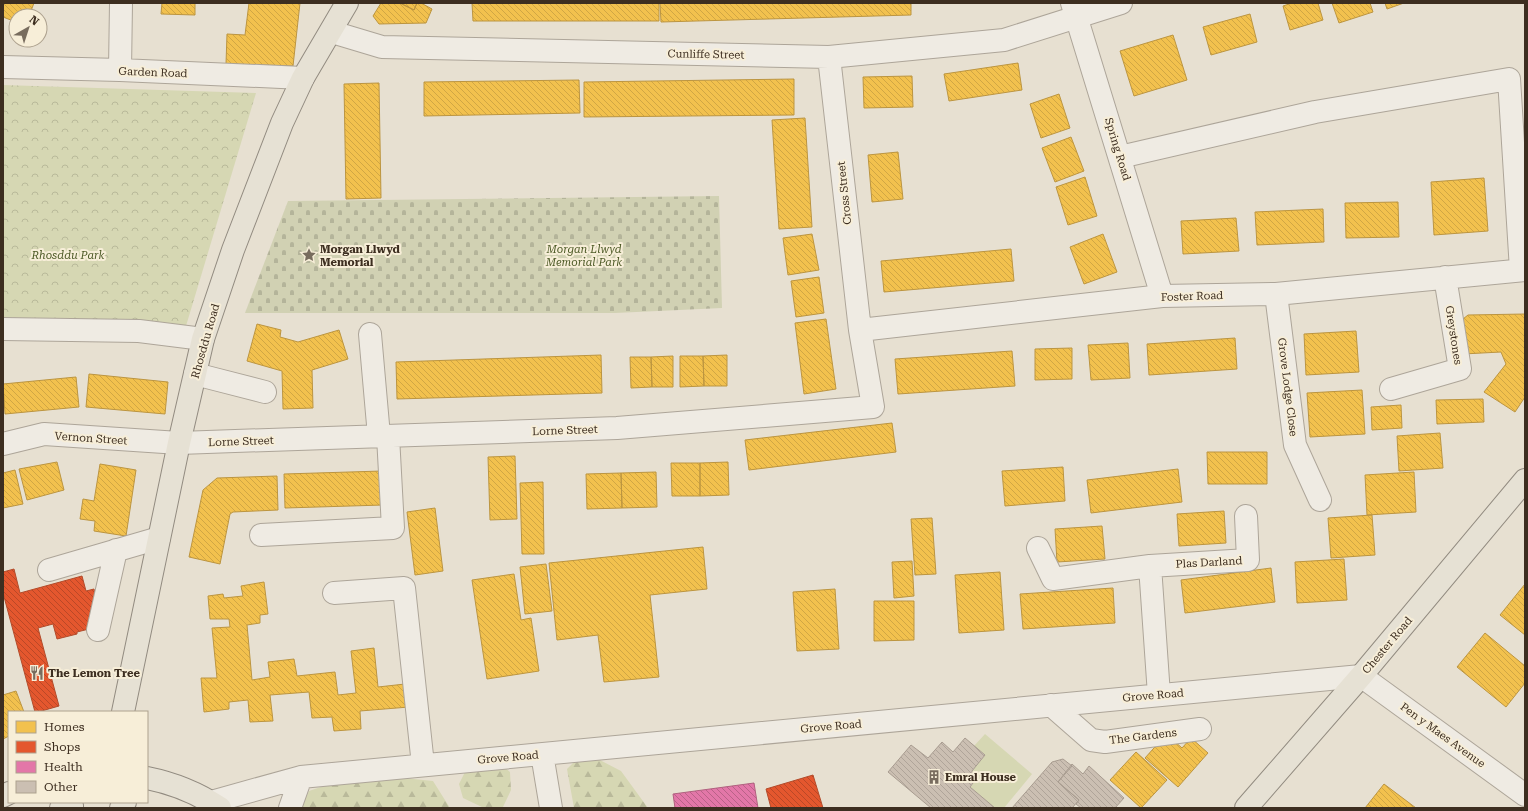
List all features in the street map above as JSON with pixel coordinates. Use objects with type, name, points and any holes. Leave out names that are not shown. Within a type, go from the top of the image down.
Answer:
[{"type":"main road","name":"Rhosddu Road","points":[[122,708],[179,443],[203,340],[253,194],[303,78],[332,32],[348,3]]},
{"type":"main road","name":"Chester Road","points":[[1246,808],[1361,676],[1525,480]]},
{"type":"main road","points":[[148,778],[162,781],[216,805]]},
{"type":"street","points":[[120,70],[121,3]]},
{"type":"street","name":"Cunliffe Street","points":[[332,32],[382,47],[829,56],[1004,40],[1075,10],[1121,3]]},
{"type":"street","name":"Spring Road","points":[[1075,10],[1162,296]]},
{"type":"street","name":"Cross Street","points":[[829,56],[860,330]]},
{"type":"street","name":"Garden Road","points":[[3,67],[120,70],[303,78]]},
{"type":"street","points":[[1120,157],[1315,112],[1509,79],[1523,270]]},
{"type":"street","name":"Foster Road","points":[[860,330],[1162,296],[1276,294],[1523,270]]},
{"type":"street","name":"Greystones","points":[[1391,389],[1460,369],[1445,278]]},
{"type":"street","name":"Grove Lodge Close","points":[[1276,294],[1295,445],[1320,500]]},
{"type":"street","points":[[3,329],[139,331],[203,340]]},
{"type":"street","name":"Lorne Street","points":[[179,443],[617,428],[873,407],[860,330]]},
{"type":"street","points":[[261,535],[393,528],[370,334]]},
{"type":"street","points":[[195,374],[265,392]]},
{"type":"street","name":"Vernon Street","points":[[3,444],[44,434],[179,443]]},
{"type":"street","name":"Plas Darland","points":[[1038,548],[1053,579],[1150,566],[1248,560],[1246,516]]},
{"type":"street","points":[[49,570],[159,538]]},
{"type":"street","points":[[98,630],[116,550]]},
{"type":"street","points":[[1150,566],[1159,695]]},
{"type":"street","points":[[334,593],[404,588],[423,765]]},
{"type":"street","name":"Grove Road","points":[[216,805],[301,777],[1361,676]]},
{"type":"street","name":"Pen y Maes Avenue","points":[[1361,676],[1525,795]]},
{"type":"street","name":"The Gardens","points":[[1051,705],[1091,740],[1106,742],[1200,729]]},
{"type":"street","points":[[542,754],[551,808]]},
{"type":"street","points":[[290,808],[301,777]]},
{"type":"green space","name":"Rhosddu Park","points":[[3,85],[256,93],[186,326],[3,317]]},
{"type":"green space","name":"Morgan Llwyd Memorial Park","points":[[719,196],[722,308],[615,313],[245,313],[288,201]]},
{"type":"green space","points":[[985,734],[1032,774],[1004,808],[995,808],[970,787],[973,783],[972,771],[985,755],[974,746]]},
{"type":"green space","points":[[594,757],[621,771],[648,808],[574,808],[567,769],[576,760]]},
{"type":"green space","points":[[497,761],[510,772],[511,790],[503,807],[484,808],[463,798],[459,784],[467,768]]},
{"type":"green space","points":[[350,777],[404,778],[433,781],[450,808],[301,808],[309,791]]},
{"type":"building: Homes","points":[[3,3],[34,3],[32,8],[8,8],[8,19],[3,17]]},
{"type":"building: Homes","points":[[162,3],[195,3],[195,15],[161,14]]},
{"type":"building: Homes","points":[[249,3],[300,3],[293,66],[226,64],[227,34],[245,35]]},
{"type":"building: Homes","points":[[381,3],[400,3],[414,10],[417,3],[421,3],[432,9],[426,23],[379,24],[373,16]]},
{"type":"building: Homes","points":[[400,3],[417,3],[414,10]]},
{"type":"building: Homes","points":[[472,3],[659,3],[659,21],[473,21]]},
{"type":"building: Homes","points":[[660,3],[911,3],[911,15],[661,22]]},
{"type":"building: Homes","points":[[1292,3],[1318,3],[1323,20],[1290,30],[1283,6]]},
{"type":"building: Homes","points":[[1332,3],[1370,3],[1373,12],[1339,23]]},
{"type":"building: Homes","points":[[1385,3],[1404,3],[1387,9]]},
{"type":"building: Homes","points":[[1250,14],[1257,42],[1211,55],[1203,27]]},
{"type":"building: Homes","points":[[1173,35],[1187,80],[1134,96],[1120,51]]},
{"type":"building: Homes","points":[[1018,63],[1022,90],[949,101],[944,74]]},
{"type":"building: Homes","points":[[912,76],[913,107],[864,108],[863,77]]},
{"type":"building: Homes","points":[[794,79],[794,115],[584,117],[584,82]]},
{"type":"building: Homes","points":[[579,80],[580,113],[424,116],[424,82]]},
{"type":"building: Homes","points":[[379,83],[381,198],[346,199],[344,84]]},
{"type":"building: Homes","points":[[1059,94],[1070,128],[1041,138],[1030,104]]},
{"type":"building: Homes","points":[[805,118],[812,227],[779,229],[772,120]]},
{"type":"building: Homes","points":[[1071,137],[1084,171],[1055,182],[1042,148]]},
{"type":"building: Homes","points":[[898,152],[903,199],[872,202],[868,155]]},
{"type":"building: Homes","points":[[1085,177],[1097,216],[1068,225],[1056,187]]},
{"type":"building: Homes","points":[[1484,178],[1488,231],[1434,235],[1431,182]]},
{"type":"building: Homes","points":[[1398,202],[1399,237],[1346,238],[1345,203]]},
{"type":"building: Homes","points":[[1323,209],[1324,242],[1257,245],[1255,212]]},
{"type":"building: Homes","points":[[1236,218],[1239,251],[1183,254],[1181,221]]},
{"type":"building: Homes","points":[[812,234],[819,270],[788,275],[783,238]]},
{"type":"building: Homes","points":[[1103,234],[1117,272],[1084,284],[1070,247]]},
{"type":"building: Homes","points":[[1011,249],[1014,281],[884,292],[881,261]]},
{"type":"building: Homes","points":[[819,277],[824,313],[796,317],[791,281]]},
{"type":"building: Homes","points":[[1525,314],[1525,397],[1515,412],[1484,392],[1506,364],[1501,352],[1463,354],[1463,319],[1468,315]]},
{"type":"building: Homes","points":[[826,319],[836,389],[804,394],[795,323]]},
{"type":"building: Homes","points":[[257,324],[281,330],[280,337],[298,342],[339,330],[348,359],[312,370],[313,408],[283,409],[282,371],[247,361]]},
{"type":"building: Homes","points":[[1356,331],[1359,372],[1306,375],[1304,334]]},
{"type":"building: Homes","points":[[1235,338],[1237,369],[1149,375],[1147,344]]},
{"type":"building: Homes","points":[[1128,343],[1130,378],[1091,380],[1088,345]]},
{"type":"building: Homes","points":[[1072,348],[1072,379],[1035,380],[1035,349]]},
{"type":"building: Homes","points":[[1012,351],[1015,386],[898,394],[895,359]]},
{"type":"building: Homes","points":[[601,355],[602,393],[397,399],[396,362]]},
{"type":"building: Homes","points":[[727,355],[727,386],[704,386],[703,356]]},
{"type":"building: Homes","points":[[673,356],[673,387],[652,387],[651,357]]},
{"type":"building: Homes","points":[[680,356],[703,356],[704,386],[680,387]]},
{"type":"building: Homes","points":[[630,357],[651,357],[652,387],[631,388]]},
{"type":"building: Homes","points":[[89,374],[168,382],[165,414],[86,407]]},
{"type":"building: Homes","points":[[76,377],[79,407],[5,414],[3,384]]},
{"type":"building: Homes","points":[[1362,390],[1365,434],[1310,437],[1307,393]]},
{"type":"building: Homes","points":[[1483,399],[1484,422],[1437,424],[1436,400]]},
{"type":"building: Homes","points":[[1401,405],[1402,428],[1372,430],[1371,407]]},
{"type":"building: Homes","points":[[892,423],[896,452],[749,470],[745,440]]},
{"type":"building: Homes","points":[[1440,433],[1443,468],[1399,471],[1397,436]]},
{"type":"building: Homes","points":[[1207,452],[1267,452],[1267,484],[1208,484]]},
{"type":"building: Homes","points":[[515,456],[517,519],[490,520],[488,457]]},
{"type":"building: Homes","points":[[57,462],[64,490],[27,500],[19,469]]},
{"type":"building: Homes","points":[[728,462],[729,495],[700,496],[700,463]]},
{"type":"building: Homes","points":[[671,463],[700,463],[700,496],[672,496]]},
{"type":"building: Homes","points":[[100,464],[136,470],[126,536],[94,531],[95,521],[80,519],[83,499],[94,501]]},
{"type":"building: Homes","points":[[1063,467],[1065,501],[1005,506],[1002,471]]},
{"type":"building: Homes","points":[[1178,469],[1182,502],[1091,513],[1087,480]]},
{"type":"building: Homes","points":[[15,470],[23,504],[3,508],[3,473]]},
{"type":"building: Homes","points":[[382,471],[383,505],[285,508],[284,474]]},
{"type":"building: Homes","points":[[656,472],[657,507],[622,508],[621,473]]},
{"type":"building: Homes","points":[[1414,472],[1416,512],[1367,515],[1365,475]]},
{"type":"building: Homes","points":[[621,473],[622,508],[587,509],[586,474]]},
{"type":"building: Homes","points":[[277,476],[278,510],[233,512],[230,514],[220,564],[189,557],[203,490],[217,478]]},
{"type":"building: Homes","points":[[543,482],[544,554],[522,554],[520,483]]},
{"type":"building: Homes","points":[[435,508],[443,571],[415,575],[407,512]]},
{"type":"building: Homes","points":[[1224,511],[1226,543],[1179,546],[1177,514]]},
{"type":"building: Homes","points":[[1372,515],[1375,555],[1331,558],[1328,518]]},
{"type":"building: Homes","points":[[932,518],[936,574],[915,575],[911,519]]},
{"type":"building: Homes","points":[[1102,526],[1105,559],[1057,562],[1055,529]]},
{"type":"building: Homes","points":[[703,547],[707,589],[650,595],[659,677],[604,682],[598,635],[557,640],[549,563]]},
{"type":"building: Homes","points":[[1344,559],[1347,600],[1297,603],[1295,562]]},
{"type":"building: Homes","points":[[912,561],[914,596],[894,598],[892,562]]},
{"type":"building: Homes","points":[[546,564],[552,611],[525,614],[520,567]]},
{"type":"building: Homes","points":[[1271,568],[1275,602],[1185,613],[1181,580]]},
{"type":"building: Homes","points":[[1000,572],[1004,630],[959,633],[955,575]]},
{"type":"building: Homes","points":[[514,574],[521,620],[531,618],[539,671],[487,679],[472,580]]},
{"type":"building: Homes","points":[[264,582],[268,614],[260,615],[260,623],[247,625],[252,680],[270,677],[268,662],[294,659],[297,676],[335,672],[338,695],[356,693],[351,651],[374,648],[378,687],[405,684],[409,707],[360,711],[361,729],[334,731],[332,717],[312,718],[309,692],[270,695],[273,721],[250,722],[248,700],[229,702],[229,709],[204,712],[201,678],[217,678],[212,628],[230,627],[229,619],[210,619],[208,596],[223,594],[224,598],[243,596],[241,586]]},
{"type":"building: Homes","points":[[1525,584],[1525,635],[1500,615]]},
{"type":"building: Homes","points":[[1113,588],[1115,623],[1023,629],[1020,594]]},
{"type":"building: Homes","points":[[835,589],[839,649],[797,651],[793,592]]},
{"type":"building: Homes","points":[[874,601],[914,601],[914,640],[874,641]]},
{"type":"building: Homes","points":[[1485,633],[1525,666],[1525,683],[1506,707],[1457,667]]},
{"type":"building: Homes","points":[[16,691],[24,711],[8,711],[8,736],[3,739],[3,695]]},
{"type":"building: Homes","points":[[1191,738],[1208,753],[1178,787],[1145,758],[1162,739],[1169,745],[1173,740],[1182,748]]},
{"type":"building: Homes","points":[[1136,752],[1167,780],[1141,808],[1110,780]]},
{"type":"building: Homes","points":[[1384,784],[1416,808],[1365,808]]},
{"type":"building: Shops","name":"The Lemon Tree","points":[[14,569],[20,593],[82,576],[86,591],[94,589],[100,611],[97,627],[57,639],[53,624],[38,628],[59,706],[42,711],[35,711],[3,593],[3,572]]},
{"type":"building: Shops","points":[[813,775],[823,808],[771,808],[766,789]]},
{"type":"building: Health","points":[[754,783],[758,808],[675,808],[673,794]]},
{"type":"building: Other","name":"Emral House","points":[[965,738],[985,755],[972,771],[973,783],[970,787],[995,808],[931,808],[888,772],[911,745],[928,758],[942,742],[953,752]]},
{"type":"building: Other","name":"Emral House","points":[[1063,759],[1072,766],[1058,782],[1079,800],[1072,808],[1012,808],[1052,762]]},
{"type":"building: Other","points":[[1072,764],[1083,774],[1089,766],[1124,798],[1115,808],[1081,808],[1076,804],[1079,800],[1058,782]]},
{"type":"place","name":"Morgan Llwyd Memorial","points":[[309,255]]},
{"type":"place","name":"The Lemon Tree","points":[[37,673]]},
{"type":"place","name":"Emral House","points":[[934,777]]}]
